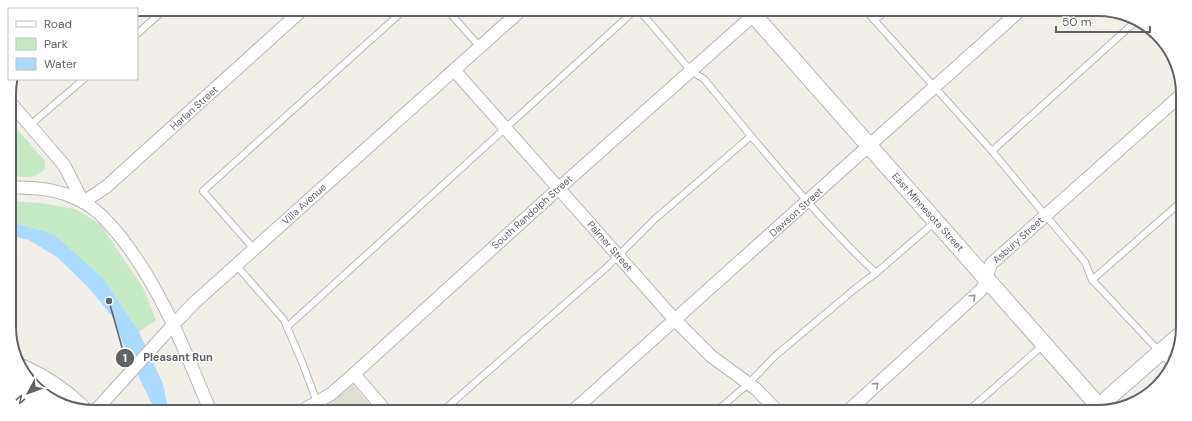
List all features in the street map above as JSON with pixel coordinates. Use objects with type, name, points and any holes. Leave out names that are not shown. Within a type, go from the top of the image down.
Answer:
[{"type":"street","name":"Harlan Street","points":[[83,202],[106,187],[295,16]]},
{"type":"street","name":"Villa Avenue","points":[[101,405],[173,324],[195,302],[514,16]]},
{"type":"street","name":"South Randolph Street","points":[[311,405],[335,390],[354,374],[751,16]]},
{"type":"street","name":"East Minnesota Street","points":[[757,16],[869,146],[986,277],[1096,405]]},
{"type":"street","name":"Dawson Street","points":[[580,405],[1014,16]]},
{"type":"street","name":"Palmer Street","points":[[454,70],[675,320],[711,356],[756,390],[771,405]]},
{"type":"street","name":"Asbury Street","points":[[855,405],[980,291],[983,287],[990,265],[1176,99]]},
{"type":"street","points":[[16,109],[64,165],[83,202]]},
{"type":"street","points":[[16,187],[50,189],[72,196],[102,216],[129,249],[150,281],[173,324],[208,405]]},
{"type":"street","points":[[1106,404],[1174,340]]},
{"type":"street","points":[[31,372],[51,383],[76,402]]},
{"type":"street","points":[[354,374],[381,405]]},
{"type":"lane","points":[[138,33],[157,16]]},
{"type":"lane","points":[[254,249],[204,192],[397,16]]},
{"type":"lane","points":[[453,16],[480,47]]},
{"type":"lane","points":[[287,327],[629,16]]},
{"type":"lane","points":[[644,16],[691,71],[704,79],[807,202],[876,273]]},
{"type":"lane","points":[[870,16],[992,151],[1085,262],[1092,280],[1169,360]]},
{"type":"lane","points":[[874,20],[880,16]]},
{"type":"lane","points":[[992,151],[1133,24]]},
{"type":"lane","points":[[30,125],[83,80]]},
{"type":"lane","points":[[450,405],[607,267],[655,219],[751,136]]},
{"type":"lane","points":[[1092,280],[1176,206]]},
{"type":"lane","points":[[724,405],[748,384],[775,356],[876,273],[936,221]]},
{"type":"lane","points":[[236,265],[284,320],[317,402]]},
{"type":"lane","points":[[975,405],[1044,344]]},
{"type":"shaded area","points":[[352,384],[370,405],[325,405]]},
{"type":"green space","points":[[16,128],[45,161],[45,169],[37,175],[16,176]]},
{"type":"green space","points":[[16,201],[40,203],[75,209],[101,225],[143,288],[156,320],[139,332],[104,279],[53,235],[16,224]]},
{"type":"water","points":[[16,224],[53,234],[104,279],[139,332],[163,384],[167,405],[153,405],[126,351],[112,316],[88,287],[57,257],[29,240],[16,237]]},
{"type":"place","name":"Pleasant Run","points":[[109,301]]}]
